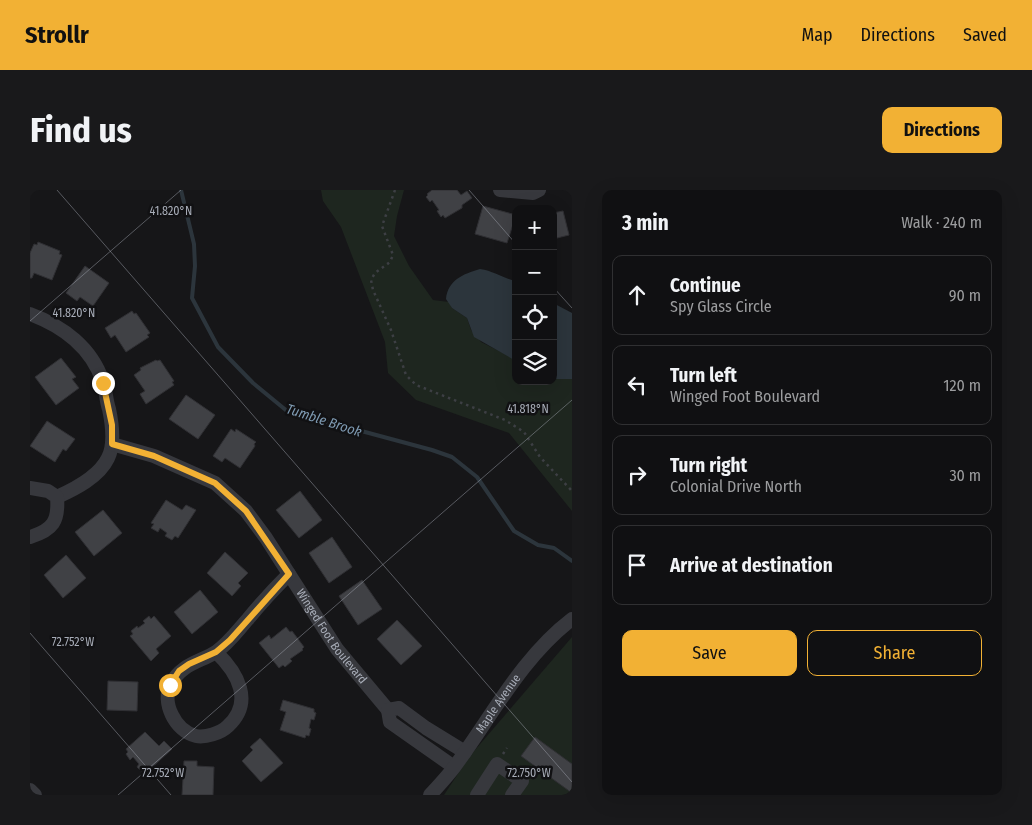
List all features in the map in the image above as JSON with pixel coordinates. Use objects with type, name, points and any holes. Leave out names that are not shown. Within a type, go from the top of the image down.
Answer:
[{"type":"street","points":[[500,190],[533,193],[539,190]]},
{"type":"street","points":[[30,314],[69,333],[90,357],[103,383],[112,425],[112,444],[108,458],[96,474],[84,483],[57,497]]},
{"type":"street","name":"Winged Foot Boulevard","points":[[112,444],[154,456],[215,483],[246,511],[337,649],[388,710],[390,722],[454,768]]},
{"type":"street","points":[[30,488],[48,491],[57,497]]},
{"type":"street","points":[[30,537],[44,532],[52,526],[57,513],[57,497]]},
{"type":"street","points":[[216,652],[232,671],[240,686],[243,702],[238,717],[226,728],[211,735],[196,736],[182,728],[173,719],[168,701],[170,685],[179,671],[189,664],[216,652],[230,640],[289,574]]},
{"type":"street","name":"Maple Avenue","points":[[430,795],[454,768],[522,670],[539,650],[572,619]]},
{"type":"street","points":[[388,710],[399,708],[426,728],[465,752]]},
{"type":"street","points":[[477,795],[497,764],[522,782],[512,795]]},
{"type":"street","points":[[30,790],[36,795]]},
{"type":"path","points":[[395,190],[382,226],[393,255],[390,262],[375,273],[371,280],[373,290],[391,330],[406,375],[416,385],[505,420],[524,432],[540,457],[572,491]]},
{"type":"shaded area","points":[[321,190],[404,190],[394,236],[409,266],[433,300],[449,302],[452,308],[467,318],[471,330],[481,342],[512,358],[512,385],[557,385],[557,379],[572,379],[572,511],[509,433],[416,400],[388,373],[385,342],[341,227],[323,201]]},
{"type":"shaded area","points":[[480,269],[512,280],[512,359],[474,337],[467,318],[452,308],[446,299],[447,292],[453,282],[468,273]]},
{"type":"shaded area","points":[[557,305],[572,313],[572,379],[557,379]]},
{"type":"shaded area","points":[[572,637],[572,795],[444,795],[469,757]]},
{"type":"building","points":[[432,190],[457,190],[461,195],[467,191],[472,198],[462,205],[462,208],[445,218],[443,215],[441,217],[437,211],[439,210],[432,200],[430,202],[426,197]]},
{"type":"building","points":[[483,206],[512,214],[512,227],[507,243],[475,234]]},
{"type":"building","points":[[563,211],[569,235],[557,238],[557,212]]},
{"type":"building","points":[[38,242],[60,251],[59,254],[62,255],[52,280],[34,273],[32,278],[30,278],[30,253],[34,244],[37,245]]},
{"type":"building","points":[[85,266],[109,283],[93,306],[80,297],[77,301],[66,293]]},
{"type":"building","points":[[132,311],[134,314],[136,313],[150,333],[147,335],[149,337],[126,352],[115,335],[111,338],[105,328]]},
{"type":"building","points":[[61,358],[76,377],[72,379],[79,388],[56,405],[35,377]]},
{"type":"building","points":[[160,360],[174,381],[172,382],[174,385],[146,404],[140,394],[145,391],[134,375],[141,370],[140,368]]},
{"type":"building","points":[[186,395],[215,415],[198,439],[169,419]]},
{"type":"building","points":[[47,421],[75,439],[66,451],[63,449],[55,462],[30,446]]},
{"type":"building","points":[[231,429],[235,432],[236,429],[256,442],[240,468],[225,458],[222,462],[213,456]]},
{"type":"building","points":[[300,491],[322,520],[299,538],[276,510]]},
{"type":"building","points":[[166,500],[182,510],[186,505],[196,510],[178,538],[175,536],[172,540],[165,536],[167,533],[160,528],[158,532],[151,528],[154,524],[151,523]]},
{"type":"building","points":[[103,510],[122,533],[94,556],[75,532]]},
{"type":"building","points":[[332,537],[352,567],[329,583],[309,553]]},
{"type":"building","points":[[225,552],[248,573],[238,583],[241,586],[232,596],[207,573]]},
{"type":"building","points":[[66,555],[86,578],[63,598],[44,575]]},
{"type":"building","points":[[362,580],[382,609],[358,625],[339,596]]},
{"type":"building","points":[[200,590],[218,612],[192,634],[174,612]]},
{"type":"building","points":[[149,616],[151,619],[154,616],[171,636],[156,649],[159,653],[151,661],[130,636],[133,634],[131,631],[145,623],[143,621]]},
{"type":"building","points":[[397,620],[422,646],[401,665],[377,639]]},
{"type":"building","points":[[286,627],[290,632],[292,631],[304,647],[303,650],[290,659],[292,661],[285,667],[283,665],[279,668],[259,643],[269,635],[271,639]]},
{"type":"building","points":[[108,681],[138,682],[137,711],[107,710]]},
{"type":"building","points":[[283,700],[314,709],[316,713],[314,720],[311,719],[309,736],[306,735],[305,738],[280,730],[286,712],[280,710]]},
{"type":"building","points":[[145,732],[159,746],[164,741],[172,749],[147,772],[141,771],[137,767],[139,764],[133,757],[130,760],[126,754],[128,752],[126,749]]},
{"type":"building","points":[[535,737],[572,764],[572,793],[521,756]]},
{"type":"building","points":[[260,738],[283,763],[261,782],[242,761],[253,750],[250,747]]},
{"type":"building","points":[[184,761],[197,761],[197,766],[214,767],[213,795],[182,795]]},
{"type":"waterway","name":"Tumble Brook","points":[[181,190],[194,244],[195,266],[192,298],[218,347],[253,383],[287,411],[452,457],[477,477],[514,531],[538,545],[554,548],[572,561]]},
{"type":"route","points":[[103,383],[112,425],[112,444],[154,456],[215,483],[246,511],[289,574],[230,640],[216,652],[189,664],[179,671],[170,685]]}]
